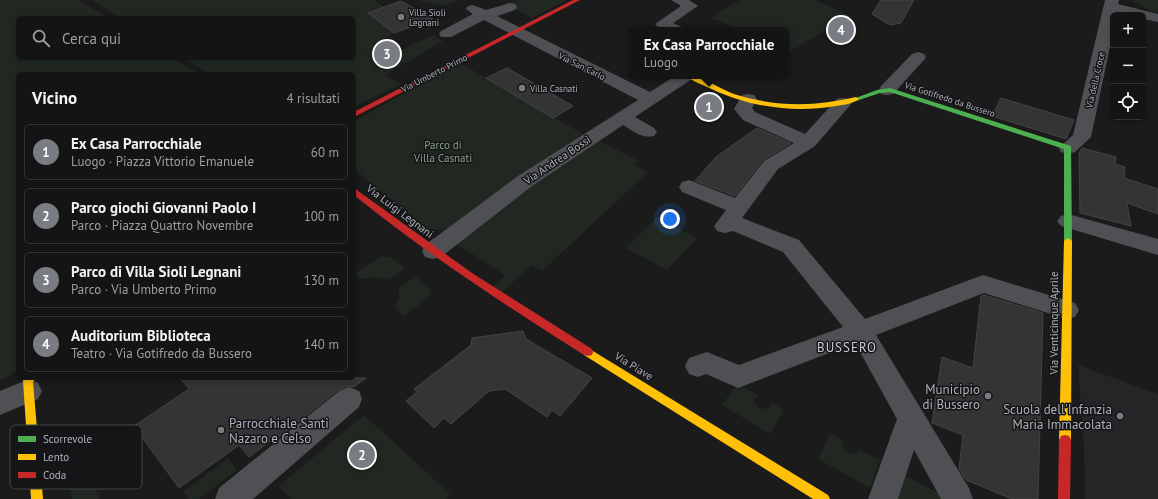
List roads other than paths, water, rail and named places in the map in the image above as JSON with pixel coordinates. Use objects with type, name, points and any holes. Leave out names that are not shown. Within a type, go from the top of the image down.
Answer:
[{"type":"street","name":"Via Umberto Primo","points":[[356,114],[577,0]]},
{"type":"street","points":[[670,27],[662,24],[691,6],[678,0]]},
{"type":"street","points":[[1111,3],[1158,18]]},
{"type":"street","name":"Via della Croce","points":[[1068,148],[1082,137],[1098,70],[1111,3]]},
{"type":"street","points":[[446,34],[479,12],[510,6]]},
{"type":"street","points":[[479,12],[515,32]]},
{"type":"street","name":"Via San Carlo","points":[[515,32],[650,99]]},
{"type":"street","points":[[696,79],[731,95],[748,99],[793,105],[834,104],[887,90],[918,57]]},
{"type":"street","name":"Via Andrea Bossi","points":[[432,251],[525,181],[681,79]]},
{"type":"street","name":"Via Gotifredo da Bussero","points":[[887,90],[1068,148]]},
{"type":"street","points":[[748,99],[743,109],[748,116],[808,142]]},
{"type":"street","points":[[731,218],[771,165],[808,142],[834,104]]},
{"type":"street","points":[[622,117],[648,132]]},
{"type":"street","name":"Via Venticinque Aprile","points":[[1064,499],[1068,310],[1066,244],[1068,221],[1068,148]]},
{"type":"street","points":[[689,187],[731,218],[790,246],[860,330],[958,499]]},
{"type":"street","name":"Via Luigi Legnani","points":[[356,193],[432,251]]},
{"type":"street","points":[[1068,221],[1158,247]]},
{"type":"street","name":"Via Piave","points":[[432,251],[493,293],[824,499]]},
{"type":"street","points":[[698,366],[706,363],[738,377],[983,284],[1068,310]]},
{"type":"street","points":[[0,402],[29,384],[32,425]]},
{"type":"street","points":[[230,499],[349,399]]},
{"type":"street","points":[[883,499],[911,419]]},
{"type":"street","points":[[36,489],[37,499]]},
{"type":"place","name":"Villa Sioli Legnani","points":[[401,17]]},
{"type":"place","name":"Auditorium Biblioteca","points":[[841,30]]},
{"type":"place","name":"Parco di Villa Sioli Legnani","points":[[387,54]]},
{"type":"place","name":"Villa Casnati","points":[[522,88]]},
{"type":"place","name":"Ex Casa Parrocchiale","points":[[709,107]]},
{"type":"place","name":"Municipio di Bussero","points":[[988,396]]},
{"type":"place","name":"Scuola dell'Infanzia Maria Immacolata","points":[[1120,416]]},
{"type":"place","name":"Parrocchiale Santi Nazaro e Celso","points":[[221,430]]},
{"type":"place","name":"Parco giochi Giovanni Paolo I","points":[[362,455]]},
{"type":"district","name":"BUSSERO","points":[[847,347]]},
{"type":"park label","name":"Parco di Villa Casnati","points":[[443,151]]}]
